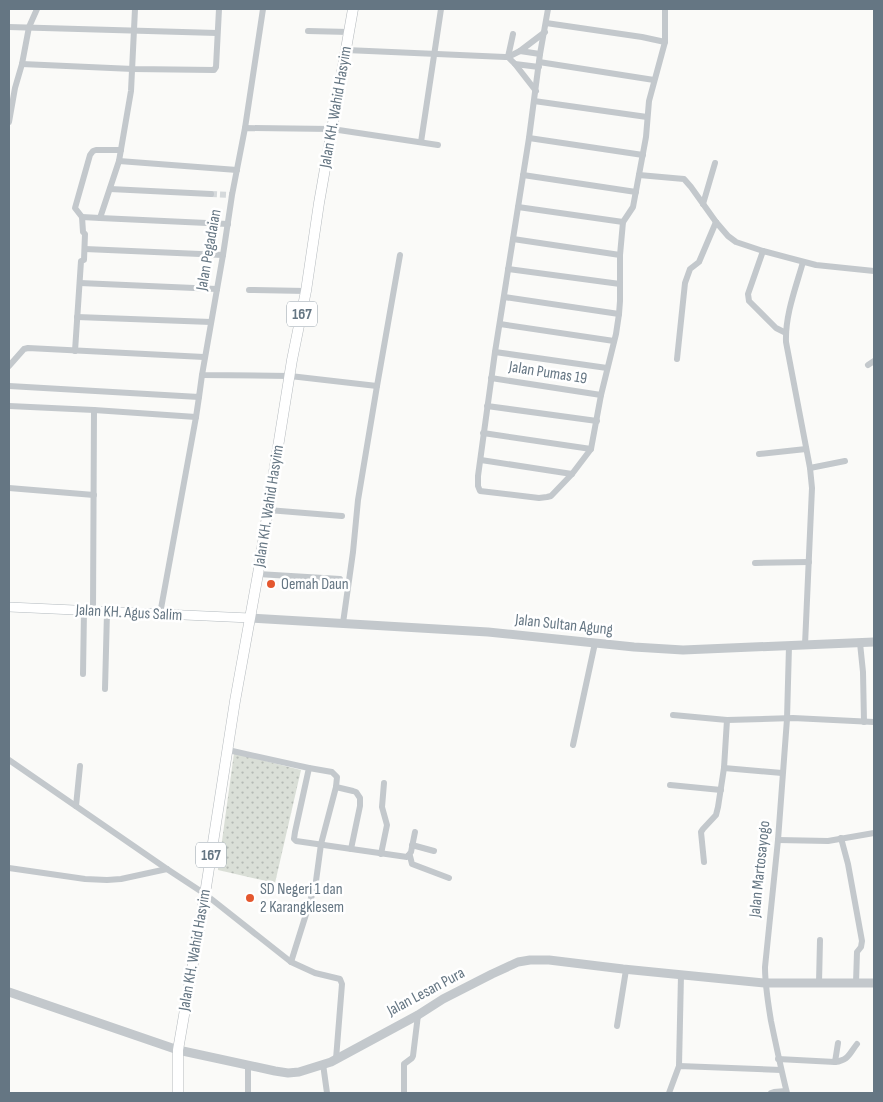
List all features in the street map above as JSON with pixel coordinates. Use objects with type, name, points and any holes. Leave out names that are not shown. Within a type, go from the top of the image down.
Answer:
[{"type":"main road","name":"Jalan KH. Wahid Hasyim","points":[[178,1093],[178,1050],[353,9]]},
{"type":"main road","name":"Jalan KH. Agus Salim","points":[[9,606],[250,618]]},
{"type":"street","points":[[9,122],[12,88],[22,64],[29,27],[37,9]]},
{"type":"street","points":[[100,218],[119,161],[131,91],[135,9]]},
{"type":"street","points":[[22,64],[133,69],[214,70],[216,67],[219,9]]},
{"type":"street","name":"Jalan Pegadaian","points":[[160,614],[196,417],[204,357],[223,255],[231,195],[245,128],[263,9]]},
{"type":"street","points":[[421,142],[441,9]]},
{"type":"street","points":[[548,9],[495,352],[478,476],[478,489],[484,492],[539,498],[551,496],[572,474],[591,449],[619,314],[620,254],[623,222],[633,206],[636,192],[643,155],[649,101],[665,42],[665,9]]},
{"type":"street","points":[[546,23],[665,42]]},
{"type":"street","points":[[9,27],[217,33]]},
{"type":"street","points":[[308,31],[349,32]]},
{"type":"street","points":[[346,50],[508,57],[520,51],[545,32]]},
{"type":"street","points":[[508,57],[513,34]]},
{"type":"street","points":[[520,51],[540,54]]},
{"type":"street","points":[[508,57],[536,90]]},
{"type":"street","points":[[515,64],[539,64],[654,80]]},
{"type":"street","points":[[534,101],[647,117]]},
{"type":"street","points":[[245,128],[332,129],[438,145]]},
{"type":"street","points":[[529,138],[643,155]]},
{"type":"street","points":[[75,350],[81,261],[84,260],[85,234],[83,232],[82,217],[75,208],[90,155],[93,151],[121,150]]},
{"type":"street","points":[[119,161],[237,170]]},
{"type":"street","points":[[703,204],[715,163]]},
{"type":"street","points":[[523,175],[636,192]]},
{"type":"street","points":[[639,175],[684,179],[731,239],[763,251],[803,262],[874,271]]},
{"type":"street","points":[[110,189],[211,194]]},
{"type":"street","points":[[518,208],[623,222]]},
{"type":"street","points":[[82,217],[228,224]]},
{"type":"street","points":[[677,359],[685,284],[690,269],[698,262],[716,222]]},
{"type":"street","points":[[513,239],[620,254]]},
{"type":"street","points":[[85,249],[223,255]]},
{"type":"street","points":[[763,251],[747,297],[776,328],[786,333]]},
{"type":"street","points":[[343,623],[358,500],[400,256]]},
{"type":"street","points":[[803,262],[794,292],[786,342],[810,468],[812,488],[805,644]]},
{"type":"street","points":[[508,269],[620,284]]},
{"type":"street","points":[[80,283],[217,289]]},
{"type":"street","points":[[250,290],[306,291]]},
{"type":"street","points":[[504,297],[619,314]]},
{"type":"street","points":[[77,317],[211,322]]},
{"type":"street","points":[[500,324],[614,341]]},
{"type":"street","points":[[9,366],[24,349],[28,348],[204,357]]},
{"type":"street","points":[[495,352],[607,368]]},
{"type":"street","points":[[202,375],[290,376],[377,386]]},
{"type":"street","name":"Jalan Pumas 19","points":[[492,378],[601,395]]},
{"type":"street","points":[[9,386],[199,396]]},
{"type":"street","points":[[9,406],[196,417]]},
{"type":"street","points":[[487,406],[597,421]]},
{"type":"street","points":[[83,674],[94,495],[94,410]]},
{"type":"street","points":[[484,433],[591,449]]},
{"type":"street","points":[[759,454],[806,449]]},
{"type":"street","points":[[481,460],[572,474]]},
{"type":"street","points":[[810,468],[845,461]]},
{"type":"street","points":[[9,488],[94,495]]},
{"type":"street","points":[[268,510],[342,516]]},
{"type":"street","points":[[755,563],[809,562]]},
{"type":"street","points":[[258,574],[340,579]]},
{"type":"street","points":[[105,689],[107,612]]},
{"type":"street","name":"Jalan Sultan Agung","points":[[250,618],[488,632],[634,647],[683,650],[874,642]]},
{"type":"street","points":[[574,745],[595,643]]},
{"type":"street","points":[[860,643],[863,672],[864,722]]},
{"type":"street","name":"Jalan Martosayogo","points":[[786,1092],[778,1059],[765,983],[787,718],[789,646]]},
{"type":"street","points":[[673,715],[727,720],[787,718],[874,722]]},
{"type":"street","points":[[704,862],[701,832],[716,815],[724,768],[727,720]]},
{"type":"street","points":[[228,750],[335,774],[337,777],[336,787],[321,844],[316,881]]},
{"type":"street","points":[[9,760],[205,894],[291,962],[315,973],[340,979],[336,1059]]},
{"type":"street","points":[[76,806],[80,766]]},
{"type":"street","points":[[309,768],[294,838],[296,841],[381,854],[410,856]]},
{"type":"street","points":[[724,768],[782,773]]},
{"type":"street","points":[[381,854],[387,825],[382,807],[384,783]]},
{"type":"street","points":[[670,785],[721,790]]},
{"type":"street","points":[[336,787],[353,790],[360,798],[351,849]]},
{"type":"street","points":[[415,832],[410,856],[412,864],[449,878]]},
{"type":"street","points":[[778,840],[828,840],[874,833]]},
{"type":"street","points":[[841,838],[848,864],[862,941],[861,947],[857,952],[856,983]]},
{"type":"street","points":[[412,845],[434,851]]},
{"type":"street","points":[[9,868],[84,879],[106,880],[121,879],[167,869]]},
{"type":"street","points":[[291,962],[313,892]]},
{"type":"street","points":[[819,983],[820,940]]},
{"type":"street","name":"Jalan Lesan Pura","points":[[9,992],[178,1050],[288,1073],[299,1072],[336,1059],[484,978],[510,965],[535,959],[765,983],[874,983]]},
{"type":"street","points":[[617,1026],[626,970]]},
{"type":"street","points":[[669,1093],[679,1066],[681,975]]},
{"type":"street","points":[[404,1093],[404,1064],[413,1056],[418,1015]]},
{"type":"street","points":[[835,1062],[838,1044]]},
{"type":"street","points":[[778,1059],[843,1061],[857,1044]]},
{"type":"street","points":[[248,1064],[248,1093]]},
{"type":"street","points":[[323,1064],[327,1093]]},
{"type":"street","points":[[679,1066],[781,1070]]},
{"type":"street","points":[[771,1093],[786,1092]]},
{"type":"shaded area","points":[[234,753],[301,770],[275,883],[218,870]]},
{"type":"tunnel","points":[[211,194],[231,195]]},
{"type":"place","name":"Oemah Daun","points":[[271,584]]},
{"type":"place","name":"SD Negeri 1 dan 2 Karangklesem","points":[[250,898]]}]
